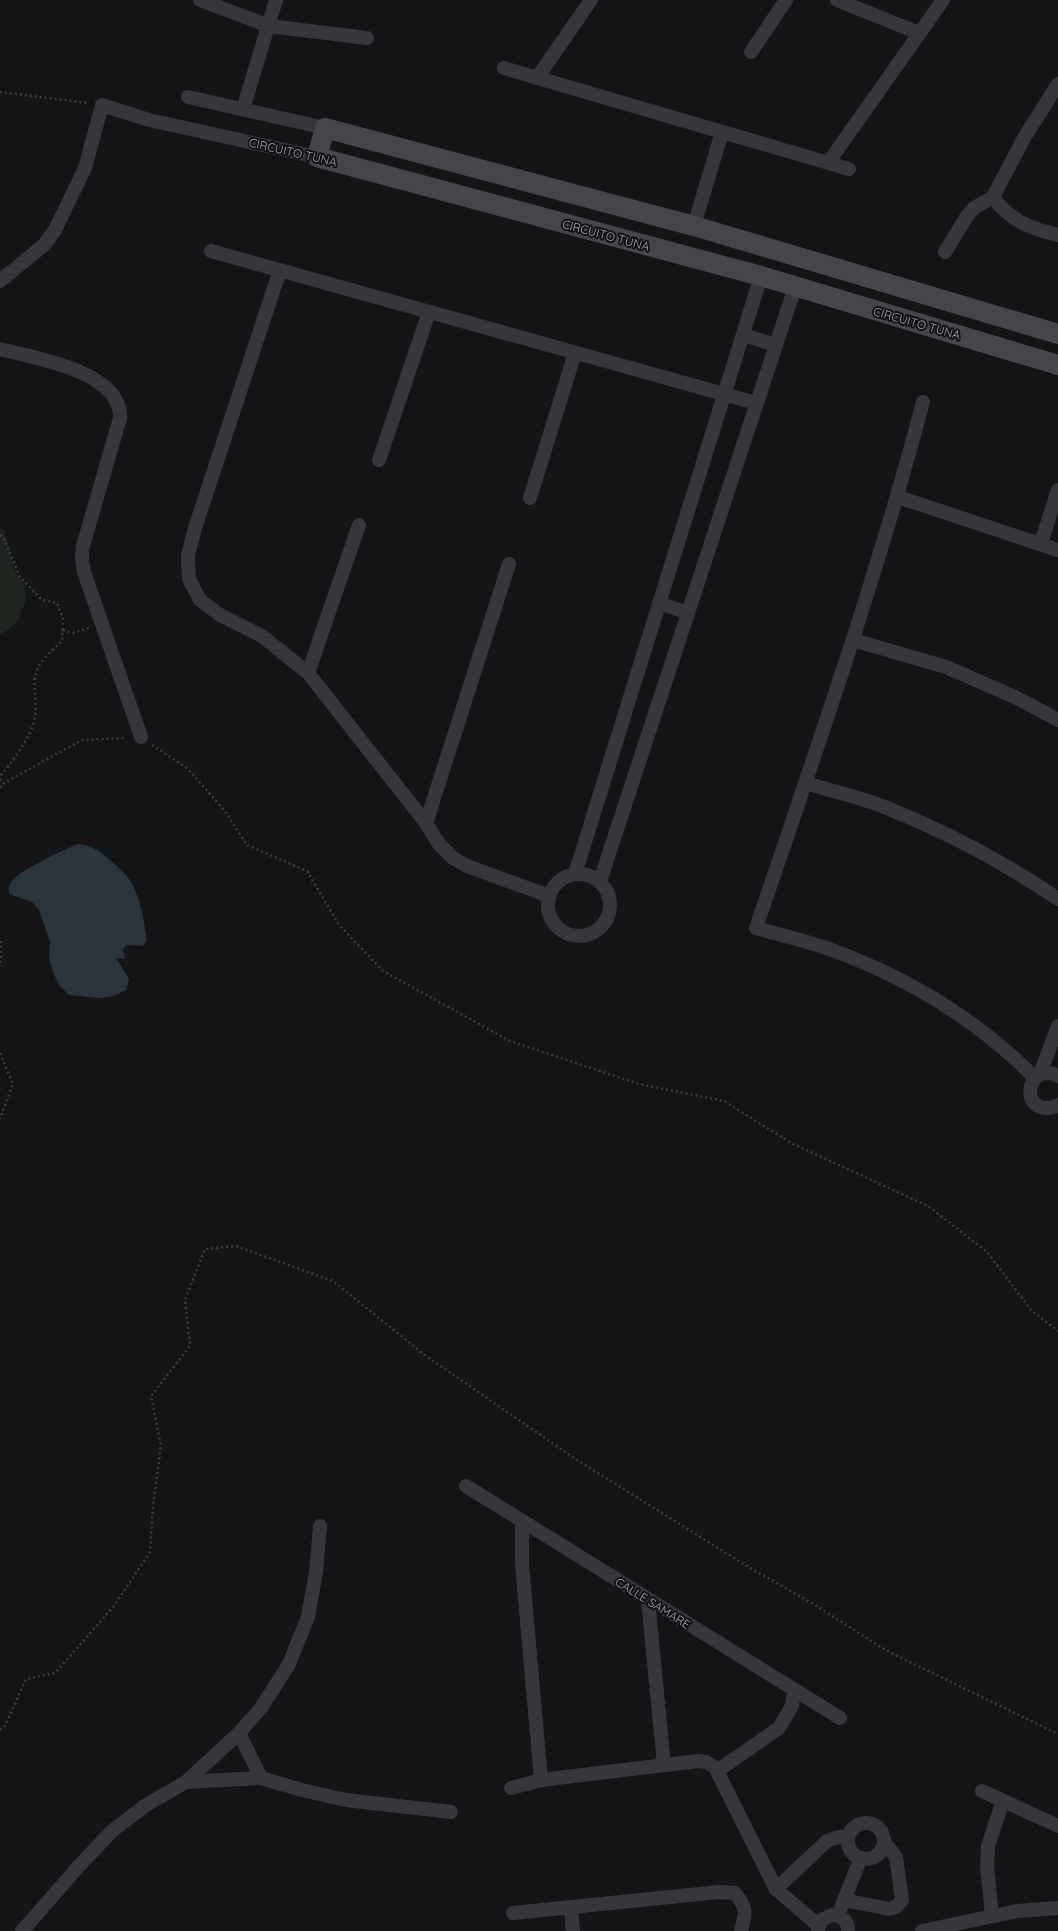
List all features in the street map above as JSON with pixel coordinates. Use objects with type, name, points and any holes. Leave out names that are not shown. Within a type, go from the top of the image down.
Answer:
[{"type":"street","points":[[200,0],[269,26],[367,38]]},
{"type":"street","points":[[243,109],[276,0]]},
{"type":"street","points":[[537,78],[590,0]]},
{"type":"street","points":[[751,52],[786,0]]},
{"type":"street","points":[[837,0],[919,33]]},
{"type":"street","points":[[828,163],[919,33],[944,0]]},
{"type":"street","points":[[504,68],[849,169]]},
{"type":"street","points":[[945,252],[967,216],[974,208],[993,197],[1024,138],[1058,84]]},
{"type":"street","points":[[188,97],[326,128],[694,226],[1058,334]]},
{"type":"street","points":[[0,281],[44,244],[55,230],[85,168],[102,105]]},
{"type":"street","name":"CIRCUITO TUNA","points":[[102,105],[149,120],[317,157],[761,276],[1058,365]]},
{"type":"street","points":[[317,157],[326,128]]},
{"type":"street","points":[[694,226],[722,132]]},
{"type":"street","points":[[993,197],[1001,209],[1022,224],[1058,235]]},
{"type":"street","points":[[211,251],[756,403]]},
{"type":"street","points":[[280,270],[195,528],[188,555],[189,579],[200,600],[220,615],[262,636],[308,674],[426,823],[439,844],[452,858],[467,866],[549,896]]},
{"type":"street","points":[[575,874],[761,276]]},
{"type":"street","points":[[600,882],[795,287]]},
{"type":"street","points":[[379,460],[429,312]]},
{"type":"street","points":[[743,335],[776,345]]},
{"type":"street","points":[[0,349],[91,376],[116,400],[120,409],[120,418],[83,546],[82,558],[84,572],[141,737]]},
{"type":"street","points":[[530,498],[575,353]]},
{"type":"street","points":[[923,402],[898,497],[853,640],[756,928],[832,950],[910,984],[963,1016],[1037,1076]]},
{"type":"street","points":[[1041,543],[1058,490]]},
{"type":"street","points":[[898,497],[1041,543],[1058,550]]},
{"type":"street","points":[[308,674],[359,525]]},
{"type":"street","points":[[426,823],[508,564]]},
{"type":"street","points":[[659,603],[688,613]]},
{"type":"street","points":[[853,640],[946,667],[1015,697],[1058,720]]},
{"type":"street","points":[[805,783],[885,807],[963,841],[1024,876],[1058,899]]},
{"type":"street","points":[[575,874],[592,876],[600,882],[606,888],[609,896],[609,914],[600,929],[588,935],[574,936],[558,929],[549,914],[548,905],[549,896],[559,881],[575,874]]},
{"type":"street","points":[[1058,1026],[1030,1090],[1033,1101],[1043,1108],[1049,1108],[1058,1104]]},
{"type":"street","points":[[1037,1076],[1052,1073],[1058,1076]]},
{"type":"street","name":"CALLE SAMARE","points":[[466,1486],[840,1718]]},
{"type":"street","points":[[522,1521],[522,1564],[541,1780]]},
{"type":"street","points":[[22,1931],[112,1831],[146,1805],[186,1782],[239,1733],[260,1708],[289,1664],[308,1617],[316,1572],[320,1526]]},
{"type":"street","points":[[648,1600],[664,1765]]},
{"type":"street","points":[[717,1772],[779,1728],[792,1706],[794,1690]]},
{"type":"street","points":[[239,1733],[261,1778]]},
{"type":"street","points":[[512,1788],[541,1780],[664,1765],[706,1762],[715,1767],[776,1889],[819,1928],[826,1916],[838,1915],[847,1922],[848,1931]]},
{"type":"street","points":[[186,1782],[261,1778],[302,1790],[346,1800],[451,1812]]},
{"type":"street","points":[[982,1791],[1058,1826]]},
{"type":"street","points":[[992,1916],[987,1866],[988,1846],[1004,1801]]},
{"type":"street","points":[[866,1822],[878,1826],[882,1831],[884,1843],[882,1849],[873,1858],[861,1858],[851,1850],[848,1838],[854,1827],[866,1822]]},
{"type":"street","points":[[776,1889],[827,1841],[838,1837],[848,1838]]},
{"type":"street","points":[[844,1900],[889,1909],[896,1907],[902,1900],[896,1857],[884,1843]]},
{"type":"street","points":[[838,1915],[861,1858]]},
{"type":"street","points":[[513,1913],[718,1892],[734,1893],[741,1901],[746,1913],[741,1931]]},
{"type":"street","points":[[571,1907],[574,1931]]},
{"type":"street","points":[[922,1931],[1017,1911],[1058,1908]]},
{"type":"path","points":[[0,92],[102,105]]},
{"type":"path","points":[[0,535],[4,539],[20,577],[42,600],[57,603],[63,618],[62,641],[42,660],[35,677],[36,696],[34,722],[14,760],[0,777],[4,783]]},
{"type":"path","points":[[63,630],[73,633],[88,628],[101,620]]},
{"type":"path","points":[[0,788],[4,783],[82,740],[141,737],[188,769],[224,810],[247,845],[307,871],[338,925],[383,971],[510,1041],[639,1084],[724,1101],[791,1143],[928,1206],[986,1252],[1031,1310],[1058,1331]]},
{"type":"path","points":[[0,941],[2,954],[0,962]]},
{"type":"path","points":[[0,1053],[13,1084],[0,1119]]},
{"type":"path","points":[[0,1730],[4,1726],[26,1679],[55,1673],[114,1606],[150,1552],[153,1506],[161,1446],[151,1396],[190,1346],[185,1300],[205,1249],[236,1246],[333,1281],[426,1356],[567,1453],[750,1568],[815,1605],[887,1651],[1058,1734]]},
{"type":"shaded area","points":[[0,527],[5,532],[13,568],[25,586],[26,600],[17,623],[0,635]]},
{"type":"shaded area","points":[[78,844],[88,846],[100,852],[127,876],[135,890],[141,907],[147,941],[143,946],[126,945],[123,950],[125,959],[116,958],[129,979],[126,990],[114,996],[100,998],[69,995],[59,985],[53,972],[49,957],[50,942],[39,910],[32,902],[9,894],[10,884],[21,873],[41,861]]}]
